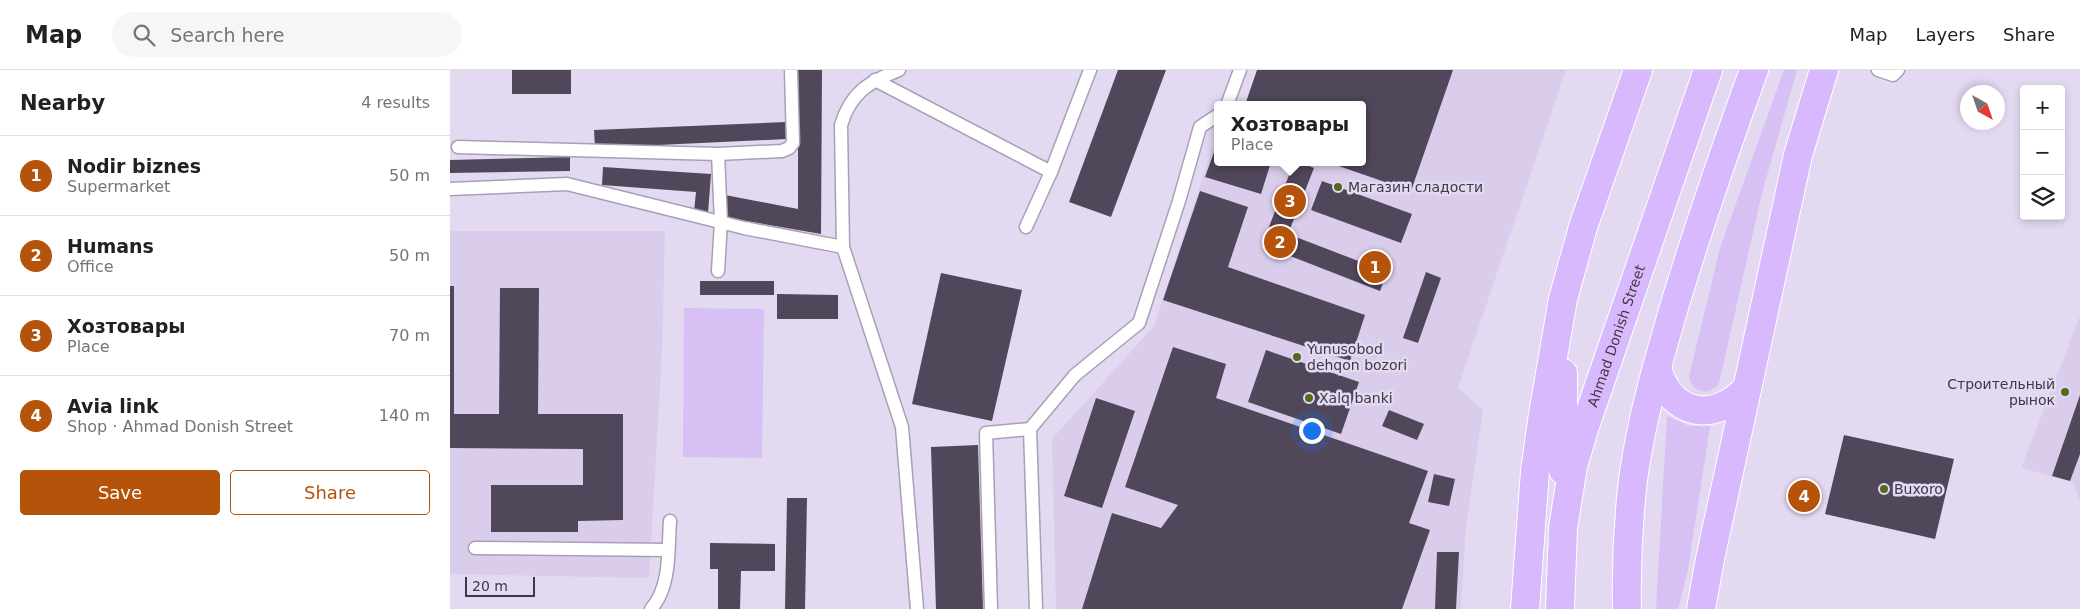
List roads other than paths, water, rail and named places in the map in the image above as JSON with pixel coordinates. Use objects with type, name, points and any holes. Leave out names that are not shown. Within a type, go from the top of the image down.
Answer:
[{"type":"main road","points":[[1525,609],[1535,471],[1563,299],[1583,227],[1638,70]]},
{"type":"main road","name":"Ahmad Donish Street","points":[[1560,609],[1563,528],[1572,474],[1584,429],[1708,70]]},
{"type":"main road","points":[[1627,609],[1627,548],[1633,480],[1644,416],[1716,176],[1754,70]]},
{"type":"main road","points":[[1701,609],[1710,559],[1798,155],[1824,70]]},
{"type":"main road","points":[[1546,609],[1563,528],[1563,299]]},
{"type":"main road","points":[[1657,368],[1662,383],[1670,394],[1681,404],[1694,410],[1704,411],[1720,408],[1734,401],[1747,388]]},
{"type":"lane","points":[[458,147],[718,154],[782,152],[793,143],[791,70]]},
{"type":"lane","points":[[899,70],[875,80],[862,89],[852,100],[845,112],[841,125],[843,247],[902,426],[917,609]]},
{"type":"lane","points":[[1026,228],[1051,172],[1090,70]]},
{"type":"lane","points":[[1228,101],[1240,70]]},
{"type":"lane","points":[[1878,70],[1893,75],[1898,70]]},
{"type":"lane","points":[[875,80],[1051,172]]},
{"type":"lane","points":[[1036,609],[1030,429],[1075,376],[1139,324],[1179,201],[1200,127],[1214,118]]},
{"type":"lane","points":[[718,154],[721,222],[718,271]]},
{"type":"lane","points":[[450,189],[567,184],[721,222],[843,247]]},
{"type":"lane","points":[[991,609],[986,432],[1030,429]]},
{"type":"lane","points":[[650,609],[656,602],[666,574],[670,521]]},
{"type":"lane","points":[[475,548],[668,550]]},
{"type":"place","name":"Магазин сладости","points":[[1338,187]]},
{"type":"place","name":"Хозтовары","points":[[1290,201]]},
{"type":"place","name":"Humans","points":[[1280,242]]},
{"type":"place","name":"Nodir biznes","points":[[1375,267]]},
{"type":"place","name":"Yunusobod dehqon bozori","points":[[1297,357]]},
{"type":"place","name":"Строительный рынок","points":[[2065,392]]},
{"type":"place","name":"Xalq banki","points":[[1309,398]]},
{"type":"place","name":"Buxoro","points":[[1884,489]]},
{"type":"place","name":"Avia link","points":[[1804,496]]}]
